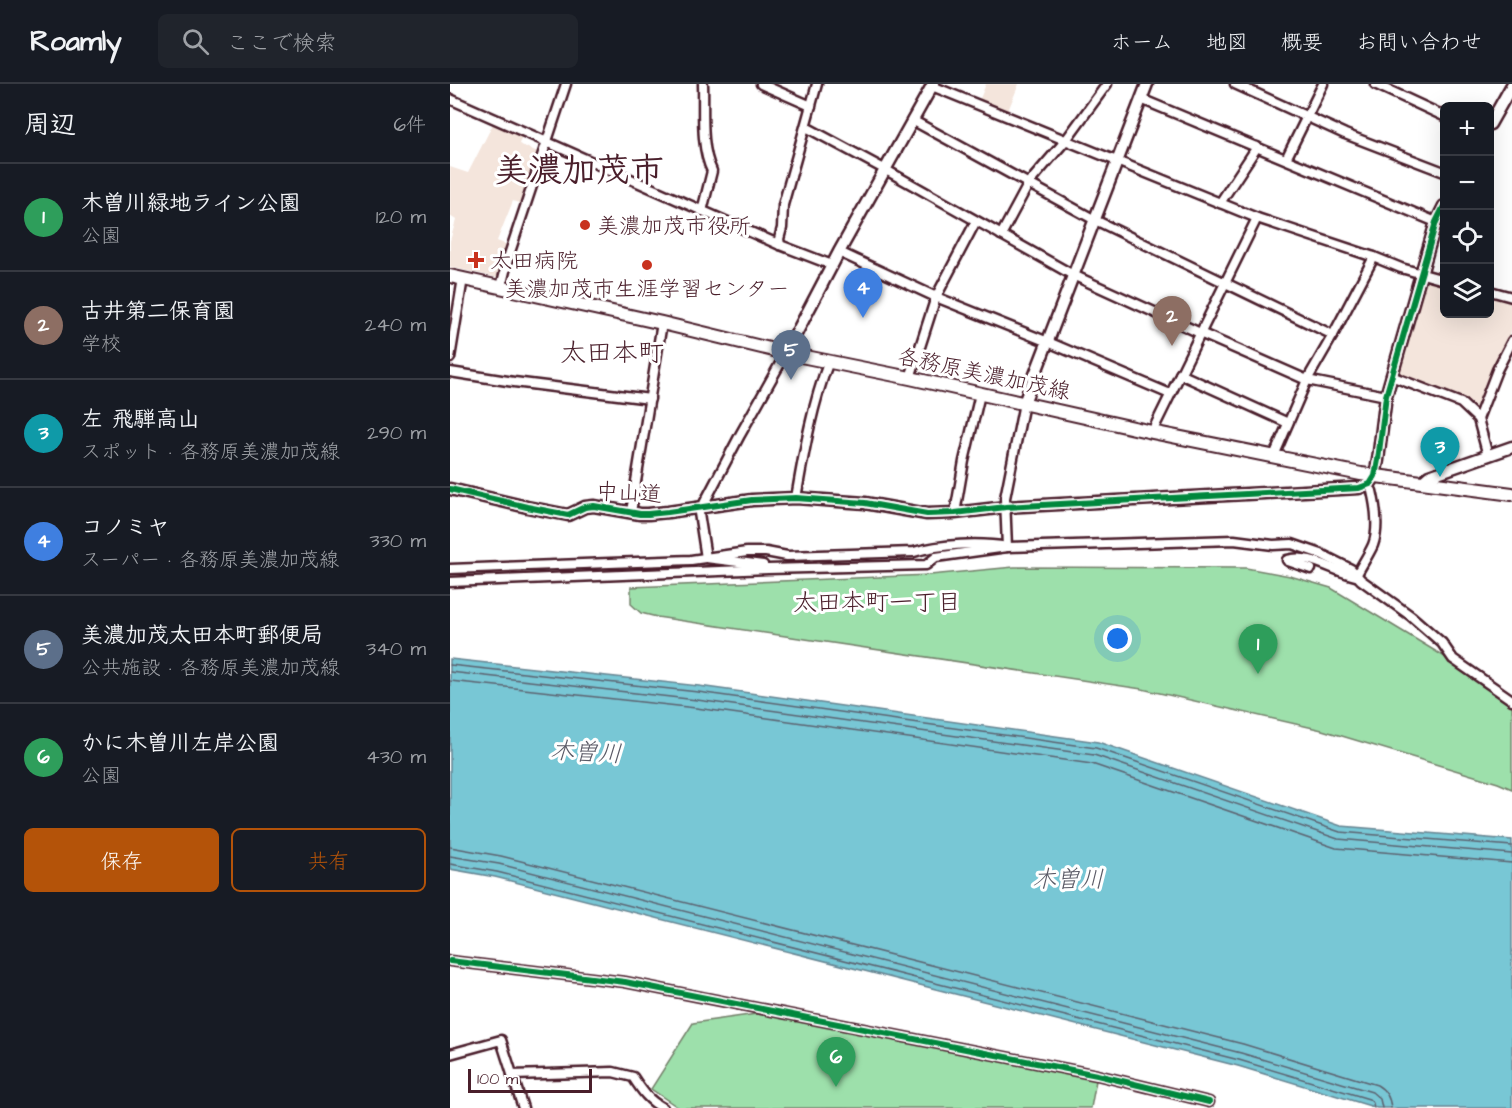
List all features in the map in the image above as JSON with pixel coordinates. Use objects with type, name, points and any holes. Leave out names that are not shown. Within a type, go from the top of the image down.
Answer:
[{"type":"main road","name":"各務原美濃加茂線","points":[[450,276],[786,353],[1152,432],[1375,476],[1512,494]]},
{"type":"street","points":[[501,287],[509,255],[566,84]]},
{"type":"street","points":[[702,211],[712,171],[707,160],[703,84]]},
{"type":"street","points":[[761,84],[811,106]]},
{"type":"street","points":[[780,245],[783,205],[817,84]]},
{"type":"street","points":[[1001,235],[1029,183],[1066,140],[1107,84]]},
{"type":"street","points":[[1007,547],[1005,498],[1024,403],[1147,84]]},
{"type":"street","points":[[1235,84],[1306,117],[1440,170]]},
{"type":"street","points":[[1286,159],[1323,84]]},
{"type":"street","points":[[1375,84],[1440,114]]},
{"type":"street","points":[[705,558],[699,513],[932,85],[1257,218],[1401,268],[1440,279]]},
{"type":"street","points":[[1494,117],[1512,85]]},
{"type":"street","points":[[450,99],[780,245],[832,265]]},
{"type":"street","points":[[1141,99],[1436,222]]},
{"type":"street","points":[[912,120],[1095,220],[1333,335]]},
{"type":"street","points":[[806,127],[1073,275],[1307,380],[1386,396]]},
{"type":"street","points":[[1220,203],[1257,147]]},
{"type":"street","points":[[1375,476],[1386,396],[1436,222],[1442,210]]},
{"type":"street","points":[[1152,432],[1257,218]]},
{"type":"street","points":[[910,378],[936,297],[976,221]]},
{"type":"street","points":[[840,252],[936,297],[1170,394]]},
{"type":"street","points":[[1274,456],[1307,380],[1374,257]]},
{"type":"street","points":[[450,358],[463,278]]},
{"type":"street","points":[[1494,292],[1512,297]]},
{"type":"street","points":[[631,512],[662,323]]},
{"type":"street","points":[[1478,418],[1497,370],[1512,341]]},
{"type":"street","points":[[796,498],[819,386],[829,361]]},
{"type":"street","points":[[450,372],[650,399]]},
{"type":"street","points":[[1180,374],[1288,423]]},
{"type":"street","points":[[1392,376],[1461,403],[1478,418],[1488,456]]},
{"type":"street","points":[[955,513],[964,461],[980,394]]},
{"type":"street","points":[[1422,482],[1429,476],[1512,447]]},
{"type":"street","name":"中山道","points":[[450,489],[563,514],[573,514],[579,509],[594,506],[640,514],[752,500],[796,498],[866,503],[927,514],[1006,507],[1359,488],[1370,484],[1375,476]]},
{"type":"street","points":[[1356,576],[1373,544],[1376,524],[1372,491]]},
{"type":"street","points":[[450,582],[926,565],[936,558],[1007,547],[1234,540],[1273,545],[1292,544],[1321,554],[1351,569],[1356,576],[1442,643],[1453,659],[1512,700]]},
{"type":"street","points":[[450,569],[691,560],[747,552],[766,552],[787,556],[914,552],[930,547],[993,544],[1007,547]]},
{"type":"street","points":[[705,558],[763,566],[768,569]]},
{"type":"street","points":[[1311,569],[1287,560],[1296,558],[1326,565],[1356,576]]},
{"type":"street","points":[[450,961],[625,982],[1097,1075],[1209,1102]]},
{"type":"street","points":[[450,1054],[501,1040],[523,1108]]},
{"type":"street","points":[[512,1075],[613,1072],[633,1077],[652,1102],[663,1108]]},
{"type":"shaded area","points":[[986,84],[1019,84],[1007,113],[979,101]]},
{"type":"shaded area","points":[[494,122],[522,135],[519,144],[540,153],[521,204],[513,201],[497,241],[507,245],[499,278],[450,267],[450,241],[456,220],[450,216],[450,167],[468,173]]},
{"type":"shaded area","points":[[1428,278],[1440,281],[1440,318],[1494,318],[1494,295],[1512,299],[1512,330],[1477,411],[1402,378],[1399,374],[1425,280]]},
{"type":"green space","points":[[1014,567],[1246,568],[1290,576],[1331,588],[1450,660],[1512,704],[1512,789],[1322,730],[1142,689],[657,617],[641,613],[631,604],[631,587],[930,575]]},
{"type":"green space","points":[[779,1011],[1097,1075],[1091,1108],[679,1108],[651,1089],[693,1023]]},
{"type":"water","name":"木曽川","points":[[450,659],[699,686],[1098,742],[1341,826],[1512,840],[1512,1108],[1377,1108],[1238,1066],[495,877],[450,869]]},
{"type":"cycle path","points":[[450,489],[568,515],[585,507],[594,506],[648,514],[752,500],[796,498],[865,503],[927,514],[1006,507],[1359,488],[1370,484],[1375,476],[1386,396],[1436,222],[1442,210]]},
{"type":"cycle path","points":[[450,961],[625,982],[1097,1075],[1209,1102]]},
{"type":"place","name":"美濃加茂市役所","points":[[585,225]]},
{"type":"place","name":"太田病院","points":[[476,260]]},
{"type":"place","name":"美濃加茂市生涯学習センター","points":[[647,265]]},
{"type":"place","name":"コノミヤ","points":[[863,318]]},
{"type":"place","name":"古井第二保育園","points":[[1172,346]]},
{"type":"place","name":"美濃加茂太田本町郵便局","points":[[791,380]]},
{"type":"place","name":"左 飛騨高山","points":[[1440,477]]},
{"type":"place","name":"木曽川緑地ライン公園","points":[[1258,674]]},
{"type":"place","name":"かに木曽川左岸公園","points":[[836,1087]]},
{"type":"district","name":"美濃加茂市","points":[[579,169]]},
{"type":"district","name":"太田本町","points":[[612,352]]},
{"type":"district","name":"太田本町一丁目","points":[[877,602]]}]
